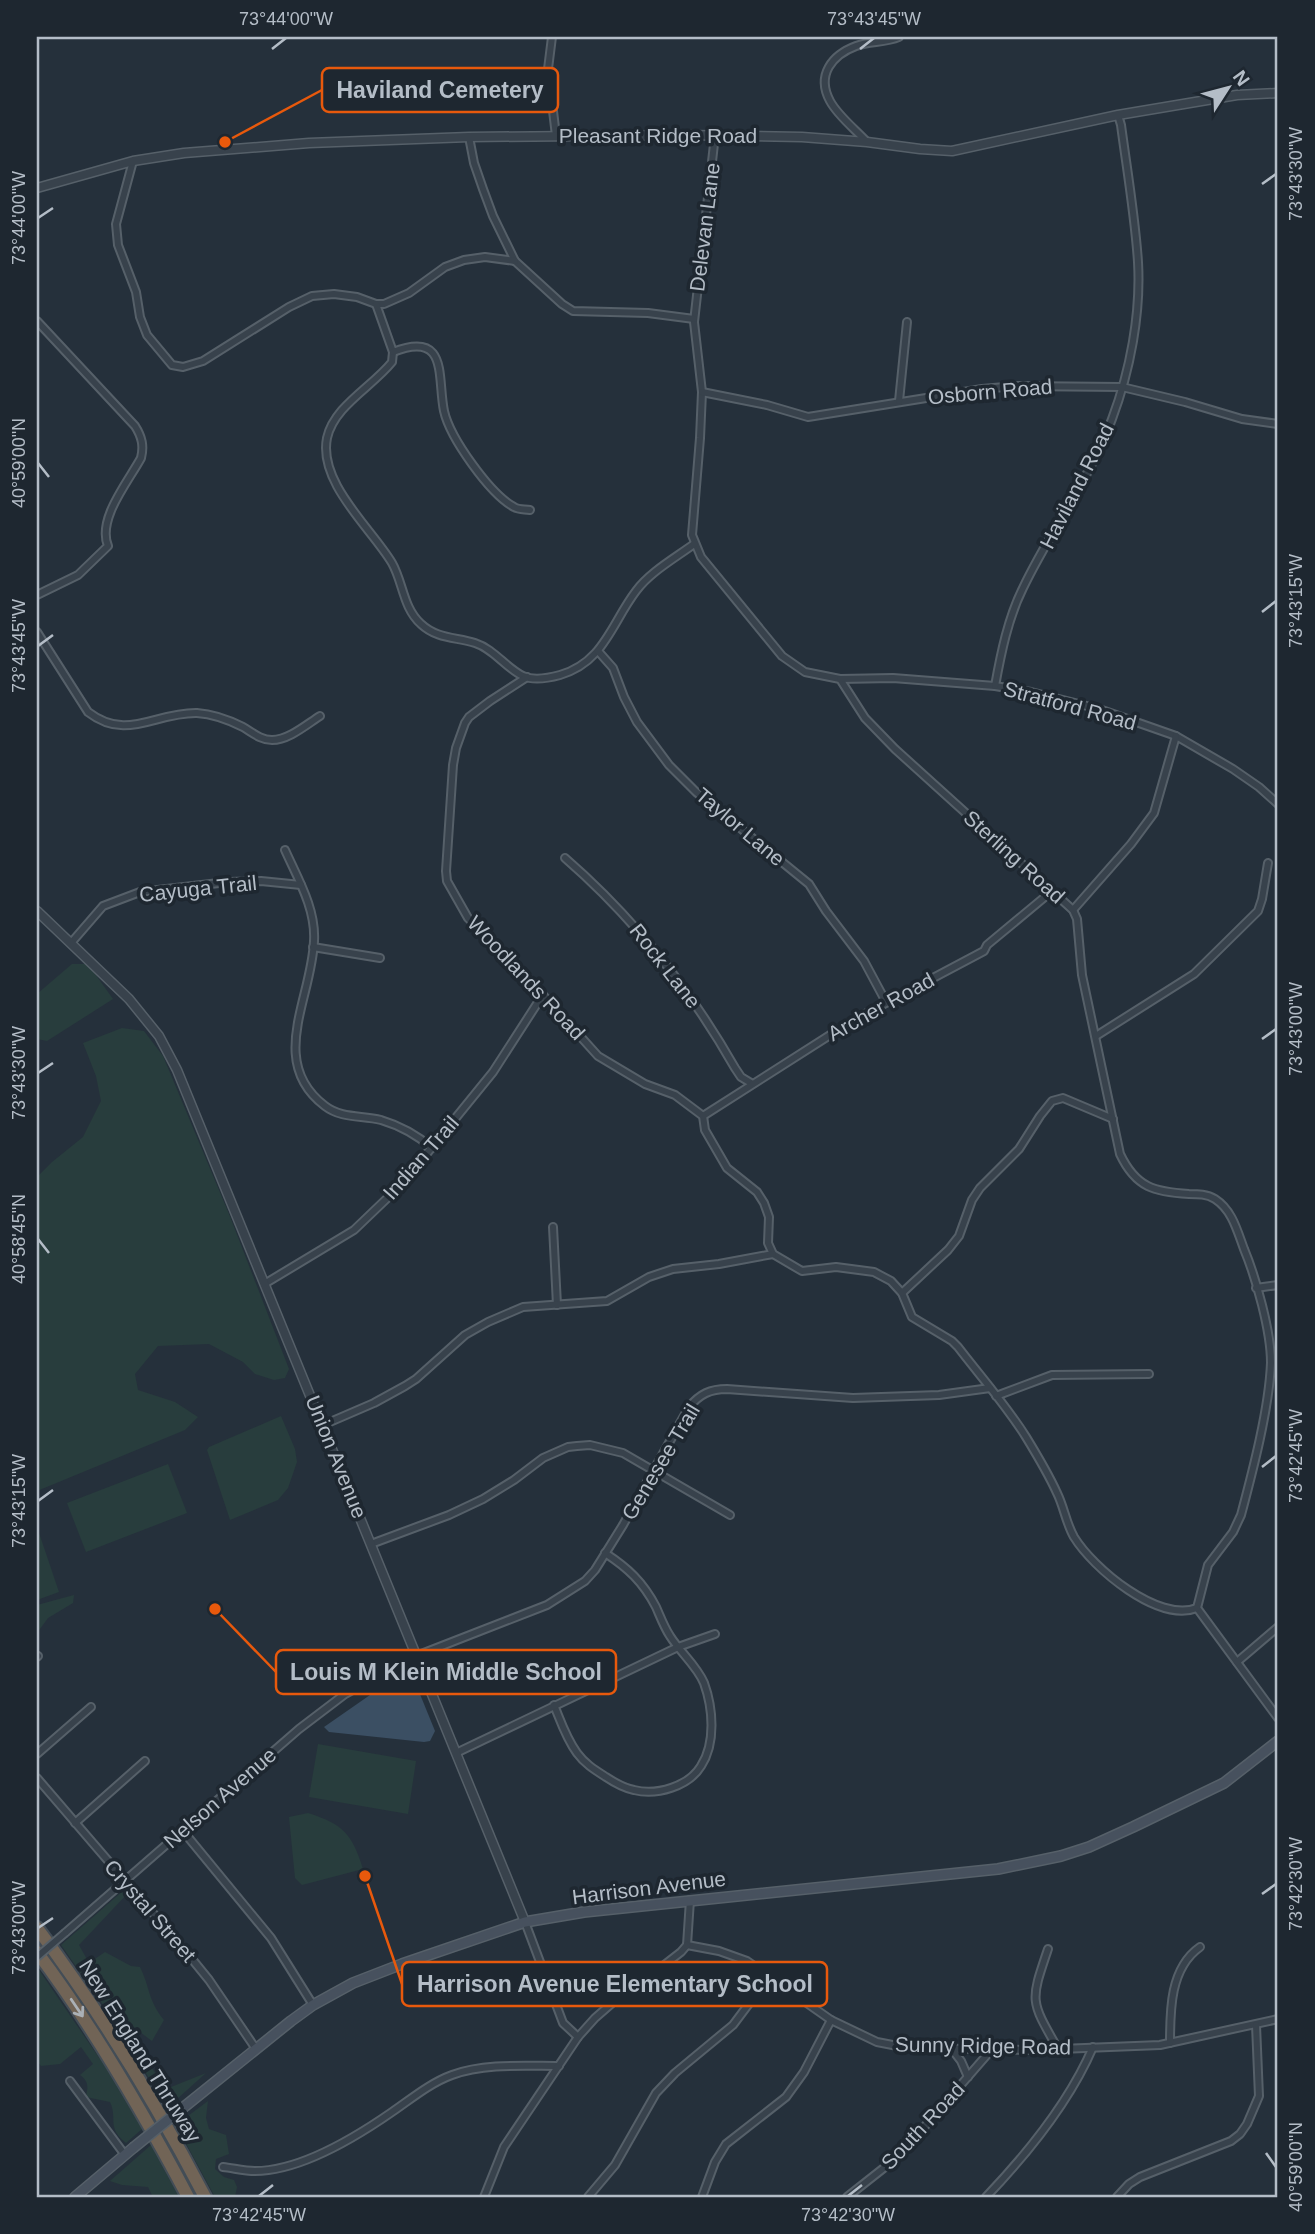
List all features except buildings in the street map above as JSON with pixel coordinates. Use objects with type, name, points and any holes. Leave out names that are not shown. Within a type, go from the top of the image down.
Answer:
[{"type":"highway","name":"New England Thruway","points":[[37,1928],[99,2014],[137,2074],[205,2197]]},
{"type":"highway","name":"New England Thruway","points":[[37,1955],[113,2063],[188,2197]]},
{"type":"main road","name":"Harrison Avenue","points":[[75,2197],[184,2106],[313,2005],[353,1983],[382,1972],[525,1922],[584,1912],[690,1900],[998,1869],[1060,1856],[1089,1847],[1194,1799],[1224,1783],[1278,1741]]},
{"type":"street","points":[[552,37],[548,69],[556,136]]},
{"type":"street","points":[[867,142],[831,103],[825,91],[827,69],[832,60],[861,40],[899,37]]},
{"type":"street","name":"Pleasant Ridge Road","points":[[37,188],[134,161],[184,153],[301,143],[469,137],[715,135],[802,137],[952,150],[1118,115],[1237,95],[1278,93]]},
{"type":"street","name":"Haviland Road","points":[[995,686],[1008,629],[1022,590],[1093,462],[1111,421],[1126,376],[1136,312],[1138,264],[1118,115]]},
{"type":"street","name":"Delevan Lane","points":[[694,319],[715,135]]},
{"type":"street","points":[[469,137],[474,163],[493,216],[515,261],[562,304],[573,311],[648,313],[694,319],[702,392],[693,507],[694,544],[701,557],[782,656],[804,672],[840,679]]},
{"type":"street","points":[[134,161],[116,224],[118,244],[136,292],[140,317],[147,335],[172,365],[183,367],[203,361],[289,307],[312,296],[334,294],[357,297],[376,304],[384,303],[409,293],[445,267],[464,260],[485,257],[515,261]]},
{"type":"street","points":[[376,304],[393,352],[391,362],[343,410],[329,433],[327,457],[334,480],[344,498],[391,561],[408,607],[420,624],[442,637],[475,643],[527,677],[560,675],[584,665],[598,651],[637,589],[694,544]]},
{"type":"street","points":[[37,321],[135,426],[143,450],[110,515],[105,536],[108,546],[78,575],[37,595]]},
{"type":"street","points":[[899,401],[908,322]]},
{"type":"street","points":[[393,352],[420,345],[430,351],[439,366],[444,412],[457,442],[495,490],[512,506],[530,510]]},
{"type":"street","name":"Osborn Road","points":[[702,392],[767,405],[808,417],[899,401],[1016,386],[1122,387],[1242,419],[1278,424]]},
{"type":"street","points":[[37,632],[88,712],[121,727],[184,714],[209,715],[230,721],[262,739],[275,740],[298,731],[320,716]]},
{"type":"street","name":"Taylor Lane","points":[[598,651],[613,668],[634,716],[669,765],[696,792],[809,884],[864,961],[886,1002]]},
{"type":"street","name":"Woodlands Road","points":[[527,677],[465,723],[453,765],[447,881],[468,918],[515,964],[598,1056],[636,1080],[676,1095],[703,1116]]},
{"type":"street","name":"Stratford Road","points":[[840,679],[893,678],[995,686],[1099,709],[1176,736],[1259,786],[1278,804]]},
{"type":"street","name":"Sterling Road","points":[[840,679],[864,718],[895,749],[1073,910],[1077,919],[1082,975],[1120,1154],[1127,1168],[1142,1182],[1160,1192],[1208,1196],[1224,1207],[1234,1222],[1249,1261],[1267,1332],[1271,1361],[1267,1400],[1241,1515],[1233,1532],[1208,1565],[1196,1608]]},
{"type":"street","points":[[1073,910],[1117,862],[1154,813],[1176,736]]},
{"type":"street","points":[[285,850],[309,906],[314,939],[294,1042],[298,1068],[304,1082],[317,1098],[335,1112],[380,1120],[402,1128],[432,1148]]},
{"type":"street","name":"Rock Lane","points":[[565,858],[647,940],[690,996],[741,1077],[751,1083]]},
{"type":"street","points":[[1096,1036],[1194,974],[1258,911],[1268,863]]},
{"type":"street","name":"Cayuga Trail","points":[[71,943],[103,906],[140,892],[228,882],[261,881],[302,885]]},
{"type":"street","name":"Archer Road","points":[[703,1116],[751,1083],[886,1002],[984,951],[987,945],[1052,891]]},
{"type":"street","name":"Union Avenue","points":[[37,911],[129,999],[159,1036],[177,1070],[525,1922],[562,2023],[578,2037]]},
{"type":"street","points":[[313,947],[380,958]]},
{"type":"street","name":"Indian Trail","points":[[266,1283],[354,1230],[402,1184],[493,1072],[542,996]]},
{"type":"street","points":[[902,1293],[948,1250],[959,1236],[972,1200],[980,1188],[1019,1149],[1052,1101],[1063,1098],[1113,1119]]},
{"type":"street","points":[[703,1116],[705,1130],[727,1168],[757,1192],[764,1203],[769,1217],[768,1243],[773,1254],[802,1271],[854,1268],[874,1272],[891,1281],[902,1293],[912,1317],[952,1341],[996,1395],[1039,1459],[1075,1538],[1096,1564],[1153,1603],[1178,1611],[1196,1608],[1278,1718]]},
{"type":"street","points":[[553,1227],[556,1305]]},
{"type":"street","points":[[323,1425],[405,1386],[465,1335],[523,1307],[607,1301],[649,1277],[673,1269],[773,1254]]},
{"type":"street","points":[[1256,1288],[1278,1285]]},
{"type":"street","points":[[996,1395],[1052,1376],[1149,1374]]},
{"type":"street","name":"Genesee Trail","points":[[416,1656],[547,1605],[585,1581],[605,1553],[690,1407],[714,1389],[853,1398],[939,1395],[990,1388]]},
{"type":"street","points":[[371,1545],[483,1499],[543,1458],[568,1447],[590,1445],[612,1449],[730,1516]]},
{"type":"street","points":[[554,1705],[564,1735],[578,1754],[590,1767],[620,1786],[652,1792],[682,1783],[703,1765],[712,1714],[704,1684],[668,1633],[643,1584],[626,1567],[605,1553]]},
{"type":"street","points":[[1237,1662],[1278,1627]]},
{"type":"street","points":[[456,1753],[678,1647],[715,1634]]},
{"type":"street","name":"Nelson Avenue","points":[[37,1955],[125,1882],[299,1729],[345,1694],[416,1656]]},
{"type":"street","points":[[37,1754],[91,1707]]},
{"type":"street","points":[[75,1823],[145,1761]]},
{"type":"street","name":"Crystal Street","points":[[37,1778],[209,1980],[256,2049]]},
{"type":"street","points":[[183,1831],[271,1938],[313,2005]]},
{"type":"street","points":[[484,2197],[504,2147],[578,2037],[626,1991],[663,1966],[687,1945],[690,1900]]},
{"type":"street","name":"Sunny Ridge Road","points":[[687,1945],[719,1951],[747,1961],[831,2020],[877,2042],[908,2048],[1058,2049],[1170,2043],[1278,2020]]},
{"type":"street","points":[[1170,2043],[1171,2008],[1177,1980],[1185,1962],[1200,1947]]},
{"type":"street","points":[[1048,1949],[1035,1986],[1034,1997],[1040,2018],[1058,2049]]},
{"type":"street","points":[[588,2197],[615,2165],[656,2093],[674,2073],[733,2025],[769,1977]]},
{"type":"street","points":[[702,2197],[715,2162],[726,2144],[786,2097],[804,2072],[831,2020]]},
{"type":"street","points":[[1117,2197],[1140,2177],[1231,2141],[1240,2134],[1259,2096],[1255,2025]]},
{"type":"street","points":[[951,2048],[968,2077]]},
{"type":"street","points":[[986,2197],[1056,2113],[1084,2070],[1093,2048]]},
{"type":"street","name":"South Road","points":[[847,2197],[899,2156],[992,2049]]},
{"type":"street","points":[[223,2167],[256,2171],[313,2158],[369,2128],[429,2087],[452,2075],[482,2069],[559,2066]]},
{"type":"street","points":[[70,2081],[129,2152]]},
{"type":"green space","points":[[72,964],[88,964],[113,999],[47,1041],[37,1039],[37,994]]},
{"type":"green space","points":[[122,1028],[144,1031],[163,1056],[229,1214],[289,1369],[285,1378],[274,1380],[255,1374],[243,1362],[209,1344],[158,1346],[135,1374],[138,1390],[175,1402],[198,1417],[185,1430],[37,1491],[37,1177],[83,1137],[101,1101],[96,1076],[83,1043]]},
{"type":"green space","points":[[281,1416],[295,1449],[297,1462],[288,1488],[278,1500],[230,1520],[207,1450]]},
{"type":"green space","points":[[168,1464],[187,1513],[86,1552],[67,1503]]},
{"type":"green space","points":[[37,1527],[59,1592],[37,1600]]},
{"type":"green space","points":[[74,1595],[73,1603],[48,1618],[37,1633],[37,1605]]},
{"type":"green space","points":[[318,1744],[416,1761],[408,1814],[309,1797]]},
{"type":"green space","points":[[308,1813],[330,1821],[344,1832],[355,1847],[363,1869],[302,1885],[295,1878],[289,1817]]},
{"type":"green space","points":[[124,1890],[128,1893],[79,1945],[89,1963],[105,1952],[131,1966],[140,1967],[152,2000],[164,2020],[152,2041],[140,2032],[131,2037],[166,2089],[206,2073],[167,2108],[115,2022],[61,1945]]},
{"type":"green space","points":[[37,1967],[104,2065],[142,2129],[126,2143],[114,2127],[110,2102],[86,2097],[87,2084],[80,2075],[93,2064],[81,2047],[60,2064],[41,2066],[37,2061]]},
{"type":"green space","points":[[208,2101],[206,2118],[209,2129],[226,2135],[229,2154],[216,2159],[215,2169],[224,2177],[234,2180],[237,2187],[235,2197],[215,2197],[176,2125]]},
{"type":"green space","points":[[151,2145],[179,2197],[153,2197],[148,2187],[110,2181]]},
{"type":"water","points":[[410,1677],[415,1682],[435,1731],[430,1741],[329,1732],[324,1727],[370,1695]]},
{"type":"place","name":"Haviland Cemetery","points":[[225,142]]},
{"type":"place","name":"Louis M Klein Middle School","points":[[215,1609]]},
{"type":"place","name":"Harrison Avenue Elementary School","points":[[365,1876]]}]
